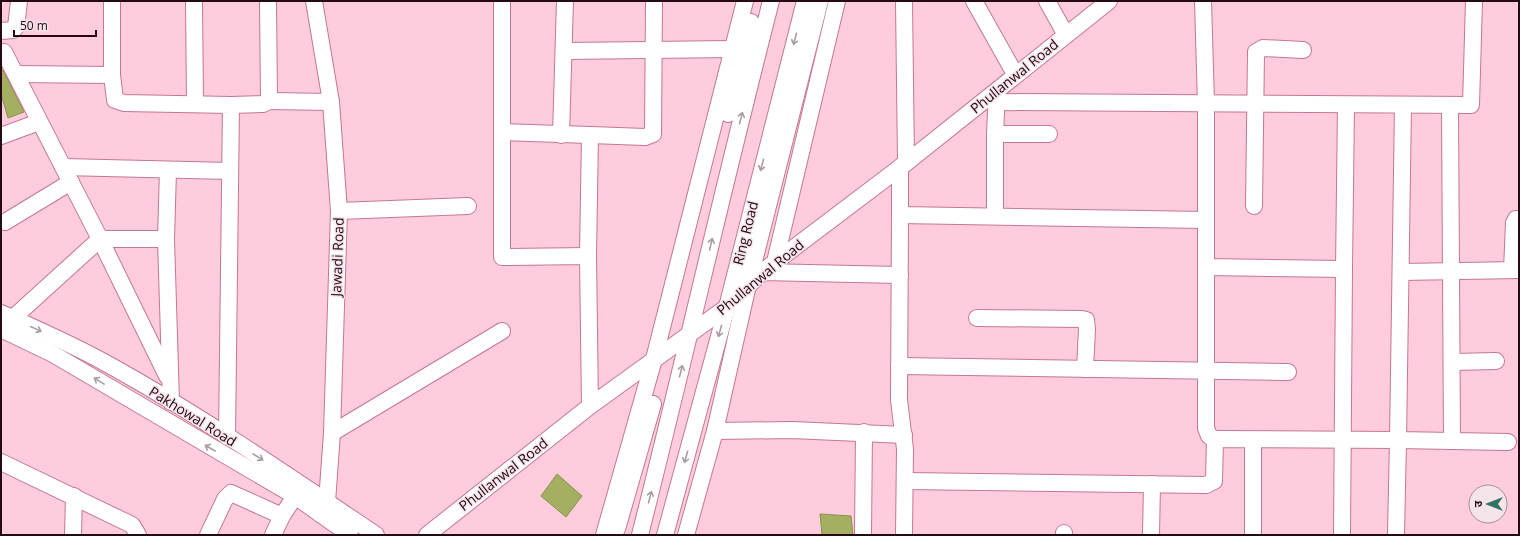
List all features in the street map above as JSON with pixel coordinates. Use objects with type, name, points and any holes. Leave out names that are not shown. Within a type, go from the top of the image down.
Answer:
[{"type":"street","points":[[1,31],[13,30],[16,27],[19,1]]},
{"type":"street","points":[[112,1],[112,75],[115,100],[119,103],[231,105],[263,104],[268,101],[332,102]]},
{"type":"street","points":[[194,1],[195,104]]},
{"type":"street","points":[[268,1],[268,101]]},
{"type":"street","name":"Jawadi Road","points":[[314,1],[332,102],[339,211],[332,433],[323,508]]},
{"type":"street","points":[[502,1],[502,256],[588,256]]},
{"type":"street","points":[[561,135],[565,51],[565,1]]},
{"type":"street","points":[[502,132],[645,137],[653,134],[654,1]]},
{"type":"street","points":[[615,535],[640,451],[660,355],[732,49],[745,1]]},
{"type":"street","points":[[604,535],[660,355],[756,1]]},
{"type":"street","points":[[640,535],[691,333],[728,168],[771,1]]},
{"type":"street","name":"Ring Road","points":[[665,535],[805,1]]},
{"type":"street","points":[[698,535],[721,431],[748,285],[820,1]]},
{"type":"street","points":[[686,535],[721,431],[768,267],[837,1]]},
{"type":"street","points":[[904,1],[903,165],[900,215],[899,366],[899,400],[904,435],[904,535]]},
{"type":"street","points":[[974,1],[1015,74]]},
{"type":"street","points":[[1047,1],[1066,35]]},
{"type":"street","name":"Phullanwal Road","points":[[427,535],[590,406],[726,307],[768,267],[997,96],[1015,74],[1109,1]]},
{"type":"street","points":[[1203,1],[1206,104],[1206,432],[1215,439],[1508,442]]},
{"type":"street","points":[[994,216],[997,96],[1206,104],[1471,105],[1474,1]]},
{"type":"street","points":[[1254,206],[1256,52],[1264,48],[1302,50]]},
{"type":"street","points":[[565,51],[732,49]]},
{"type":"street","points":[[2,51],[16,74],[39,122],[71,182],[170,381]]},
{"type":"street","points":[[16,74],[112,75]]},
{"type":"street","points":[[227,437],[231,105]]},
{"type":"street","points":[[1342,535],[1346,105]]},
{"type":"street","points":[[1396,535],[1401,272],[1402,105]]},
{"type":"street","points":[[1450,106],[1452,441]]},
{"type":"street","points":[[1,136],[39,122]]},
{"type":"street","points":[[995,134],[1049,134]]},
{"type":"street","points":[[590,135],[588,256],[590,406]]},
{"type":"street","points":[[63,167],[230,171]]},
{"type":"street","points":[[168,170],[166,239],[171,402]]},
{"type":"street","points":[[5,222],[71,182]]},
{"type":"street","points":[[339,211],[468,206]]},
{"type":"street","points":[[900,215],[1206,220]]},
{"type":"street","points":[[1401,272],[1516,270],[1514,222],[1516,219],[1519,219]]},
{"type":"street","points":[[7,316],[100,239],[166,239]]},
{"type":"street","points":[[768,267],[900,275]]},
{"type":"street","points":[[1206,267],[1344,269]]},
{"type":"street","name":"Pakhowal Road","points":[[7,316],[102,361],[227,437],[323,508],[350,535]]},
{"type":"street","points":[[977,318],[1082,318],[1086,320],[1087,329],[1085,369]]},
{"type":"street","name":"Pakhowal Road","points":[[1,329],[53,354],[295,496],[323,508],[376,535]]},
{"type":"street","points":[[332,433],[502,331]]},
{"type":"street","points":[[1452,362],[1496,361]]},
{"type":"street","points":[[899,366],[1205,372],[1288,372]]},
{"type":"street","points":[[721,431],[864,432],[904,435]]},
{"type":"street","points":[[863,535],[864,432]]},
{"type":"street","points":[[905,481],[1211,484],[1214,481],[1215,439]]},
{"type":"street","points":[[1252,440],[1253,535]]},
{"type":"street","points":[[1,462],[132,525],[138,535]]},
{"type":"street","points":[[1151,535],[1152,484]]},
{"type":"street","points":[[208,535],[225,499],[231,493],[282,516]]},
{"type":"street","points":[[73,535],[74,496]]},
{"type":"street","points":[[274,535],[282,516],[295,496]]},
{"type":"building","points":[[3,70],[24,112],[8,118],[1,94],[1,71]]},
{"type":"building","points":[[557,474],[582,496],[566,517],[541,496]]},
{"type":"building","points":[[820,514],[851,516],[853,535],[822,535]]}]
